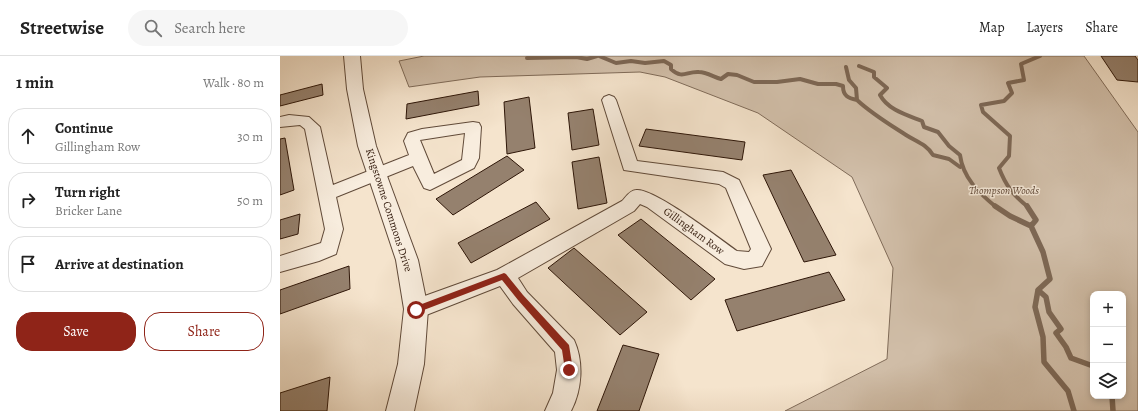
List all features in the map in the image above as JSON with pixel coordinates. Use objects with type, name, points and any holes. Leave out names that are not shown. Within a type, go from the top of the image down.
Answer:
[{"type":"street","name":"Kingstowne Commons Drive","points":[[352,56],[355,89],[366,139],[408,260],[416,310],[411,364],[400,411]]},
{"type":"street","points":[[416,310],[504,276],[628,206],[637,196],[630,166],[610,100]]},
{"type":"street","points":[[280,122],[289,120],[304,120],[312,127],[334,229],[329,248],[319,253],[280,264]]},
{"type":"street","points":[[327,194],[418,158]]},
{"type":"street","name":"Gillingham Row","points":[[630,166],[723,178],[734,184],[760,250],[755,260],[744,261],[732,258],[653,202],[637,196]]},
{"type":"street","points":[[504,276],[520,298],[566,348],[569,370],[565,397],[557,411]]},
{"type":"green space","name":"Thompson Woods","points":[[424,56],[1084,56],[1138,132],[1138,411],[785,411],[887,359],[893,268],[852,177],[758,113],[665,77],[640,72],[480,77],[409,87],[399,61]]},
{"type":"building","points":[[1101,56],[1135,56],[1138,60],[1138,82],[1117,80]]},
{"type":"building","points":[[322,84],[323,95],[280,106],[280,95]]},
{"type":"building","points":[[478,91],[479,105],[406,119],[407,104]]},
{"type":"building","points":[[529,97],[535,148],[507,154],[504,102]]},
{"type":"building","points":[[593,109],[599,145],[572,150],[568,113]]},
{"type":"building","points":[[646,129],[745,142],[742,160],[639,146]]},
{"type":"building","points":[[285,138],[294,190],[280,195],[280,139]]},
{"type":"building","points":[[507,156],[524,170],[453,215],[436,199]]},
{"type":"building","points":[[599,157],[607,203],[578,209],[572,162]]},
{"type":"building","points":[[791,170],[836,255],[804,262],[763,175]]},
{"type":"building","points":[[536,202],[550,219],[471,263],[458,243]]},
{"type":"building","points":[[300,214],[298,234],[280,239],[280,220]]},
{"type":"building","points":[[641,219],[715,279],[691,300],[618,235]]},
{"type":"building","points":[[574,248],[647,312],[620,335],[548,268]]},
{"type":"building","points":[[349,266],[350,289],[280,314],[280,290]]},
{"type":"building","points":[[829,272],[845,300],[737,331],[725,300]]},
{"type":"building","points":[[623,345],[659,354],[639,411],[597,411]]},
{"type":"building","points":[[330,377],[327,411],[280,411],[280,393]]},
{"type":"waterway","points":[[527,58],[576,57],[587,59],[597,56]]},
{"type":"waterway","points":[[599,56],[616,63],[631,61],[645,63],[664,61],[671,65],[671,69],[682,75],[702,72],[721,79],[728,74],[737,75],[754,82],[777,82],[800,79],[818,84],[836,84],[843,86],[844,92],[847,96],[857,100]]},
{"type":"waterway","points":[[1027,206],[1010,190],[999,168],[1009,156],[1010,136],[983,112],[981,105],[1004,101],[1012,93],[1008,83],[1024,80],[1021,64],[1040,56]]},
{"type":"waterway","points":[[859,66],[874,72],[874,77],[887,88],[880,95],[888,105],[904,114],[922,121],[924,127],[938,132],[949,146],[960,155],[964,171],[968,178],[996,207]]},
{"type":"waterway","points":[[846,67],[849,80],[856,88],[857,100]]},
{"type":"waterway","points":[[857,100],[887,123],[924,146],[933,155],[949,159],[960,167]]},
{"type":"waterway","points":[[995,206],[1010,216],[1031,226]]},
{"type":"waterway","points":[[1027,206],[1036,220],[1031,226]]},
{"type":"waterway","points":[[1031,226],[1043,252],[1050,279],[1038,290]]},
{"type":"waterway","points":[[1038,290],[1046,297],[1049,312],[1061,329],[1056,333],[1066,347],[1071,358],[1090,365]]},
{"type":"waterway","points":[[1038,290],[1035,307],[1043,337],[1044,362],[1068,391],[1074,411]]},
{"type":"waterway","points":[[1112,399],[1113,411]]},
{"type":"route","points":[[416,310],[504,276],[520,298],[566,348],[569,370]]}]
